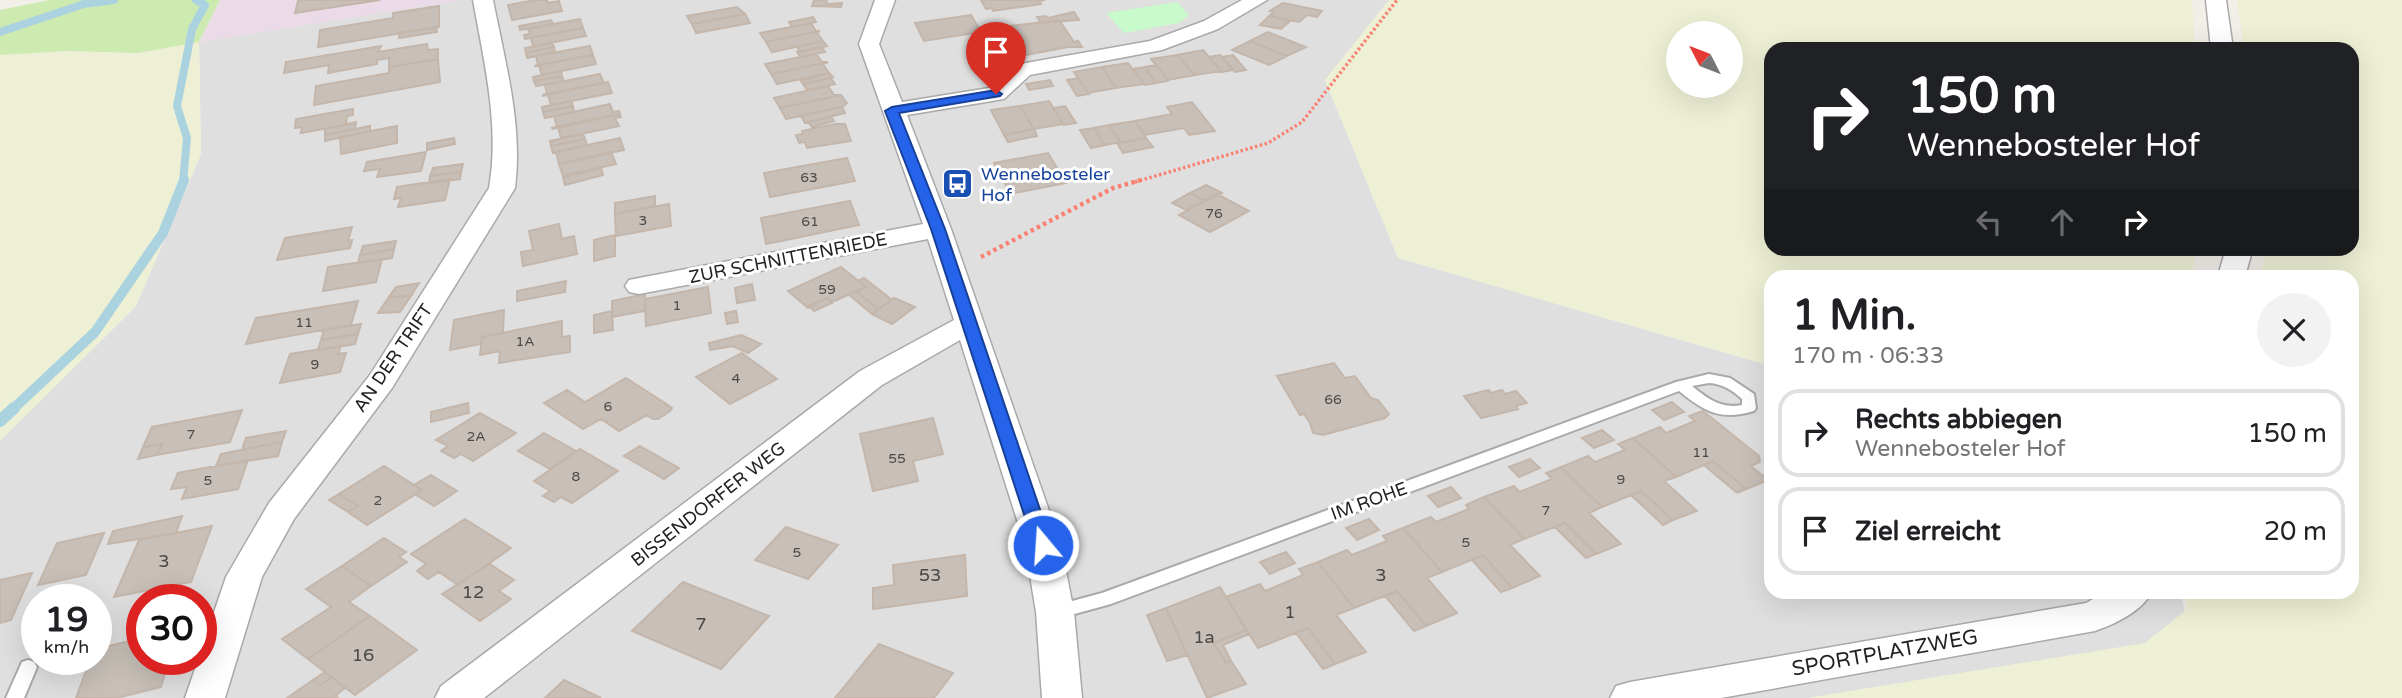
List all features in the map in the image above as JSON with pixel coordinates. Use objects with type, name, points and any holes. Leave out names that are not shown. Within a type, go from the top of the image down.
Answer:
[{"type":"street","name":"AN DER TRIFT","points":[[205,698],[244,577],[281,512],[381,381],[502,188],[507,169],[499,93],[483,0]]},
{"type":"street","points":[[885,0],[869,44],[938,229],[1043,545],[1055,612],[1062,698]]},
{"type":"street","points":[[892,111],[996,94],[1023,70],[1155,46],[1211,25],[1257,0]]},
{"type":"street","points":[[2216,0],[2221,42]]},
{"type":"street","name":"ZUR SCHNITTENRIEDE","points":[[639,286],[938,229]]},
{"type":"street","name":"BISSENDORFER WEG","points":[[455,698],[872,378],[970,323]]},
{"type":"street","name":"SPORTPLATZWEG","points":[[1630,698],[2095,616],[2123,599]]},
{"type":"lane","name":"IM ROHE","points":[[1055,612],[1105,599],[1681,385]]},
{"type":"lane","points":[[15,698],[25,675]]},
{"type":"path","points":[[952,272],[1113,188],[1268,143],[1302,122],[1397,0]]},
{"type":"shaded area","points":[[220,0],[457,0],[457,1],[199,42]]},
{"type":"shaded area","points":[[457,0],[1389,0],[1325,80],[1398,258],[1764,364],[1764,599],[2182,599],[2185,611],[2190,698],[0,698],[0,441],[136,306],[201,154],[199,42]]},
{"type":"green space","points":[[49,0],[220,0],[199,42],[138,53],[66,51],[0,55],[0,10]]},
{"type":"green space","points":[[1389,0],[2192,0],[2195,42],[1764,42],[1764,256],[2195,256],[2192,270],[1764,270],[1764,364],[1398,258],[1325,80]]},
{"type":"green space","points":[[2237,0],[2402,0],[2402,698],[1807,698],[2145,643],[2185,611],[2188,599],[2359,599],[2359,270],[2262,270],[2265,256],[2359,256],[2359,42],[2243,42]]},
{"type":"green space","points":[[1177,2],[1189,15],[1179,23],[1124,33],[1106,13]]},
{"type":"green space","points":[[199,42],[201,154],[136,306],[0,441],[0,55],[66,51],[138,53]]},
{"type":"building","points":[[380,0],[295,13],[298,1]]},
{"type":"building","points":[[547,0],[548,3],[559,1],[562,11],[512,20],[508,5]]},
{"type":"building","points":[[814,0],[827,0],[826,4],[842,3],[841,7],[812,6]]},
{"type":"building","points":[[981,0],[1045,0],[1039,1],[1041,4],[993,11],[992,8],[986,9]]},
{"type":"building","points":[[1283,3],[1322,11],[1317,17],[1307,15],[1299,22],[1269,16],[1274,12],[1270,11]]},
{"type":"building","points":[[439,6],[439,27],[318,47],[320,30],[393,18],[393,13]]},
{"type":"building","points":[[737,7],[745,14],[692,24],[687,16]]},
{"type":"building","points":[[1074,12],[1079,20],[1041,23],[1037,17],[1048,18]]},
{"type":"building","points":[[745,14],[750,23],[696,33],[692,24]]},
{"type":"building","points":[[971,15],[981,32],[924,41],[915,23]]},
{"type":"building","points":[[1269,16],[1290,21],[1281,29],[1260,25]]},
{"type":"building","points":[[813,17],[816,22],[792,27],[789,22]]},
{"type":"building","points":[[580,19],[583,28],[525,39],[524,35],[530,34],[528,29]]},
{"type":"building","points":[[551,20],[553,24],[520,30],[519,26]]},
{"type":"building","points":[[1059,20],[1074,42],[1078,41],[1082,47],[1068,47],[1010,58],[1007,52],[1011,52],[1000,33],[996,34],[993,28]]},
{"type":"building","points":[[811,23],[816,31],[820,31],[766,42],[760,33]]},
{"type":"building","points":[[436,27],[437,32],[399,38],[399,33]]},
{"type":"building","points":[[583,28],[586,36],[533,46],[531,38],[525,39]]},
{"type":"building","points":[[820,31],[817,33],[823,41],[772,52],[766,42]]},
{"type":"building","points":[[1268,32],[1306,47],[1287,56],[1250,41]]},
{"type":"building","points":[[823,41],[827,46],[800,52],[797,47]]},
{"type":"building","points":[[1250,41],[1287,56],[1269,65],[1232,50]]},
{"type":"building","points":[[552,43],[554,47],[526,53],[525,48]]},
{"type":"building","points":[[427,44],[428,50],[438,49],[438,59],[389,67],[389,58],[377,60],[377,64],[328,73],[329,65],[284,73],[286,62],[381,46],[378,52]]},
{"type":"building","points":[[590,46],[593,55],[534,66],[538,65],[536,56]]},
{"type":"building","points":[[554,47],[555,52],[527,58],[526,53]]},
{"type":"building","points":[[822,47],[825,52],[800,57],[797,52]]},
{"type":"building","points":[[1203,50],[1221,71],[1195,75],[1177,55]]},
{"type":"building","points":[[816,54],[822,62],[828,62],[771,74],[765,64]]},
{"type":"building","points":[[593,55],[596,64],[542,75],[539,66],[534,66]]},
{"type":"building","points":[[1177,55],[1195,75],[1168,80],[1151,59]]},
{"type":"building","points":[[1220,55],[1233,70],[1222,72],[1209,57]]},
{"type":"building","points":[[1233,55],[1246,70],[1235,72],[1222,57]]},
{"type":"building","points":[[438,59],[440,82],[314,105],[316,86],[389,73],[389,67]]},
{"type":"building","points":[[828,62],[823,64],[829,73],[777,84],[771,74]]},
{"type":"building","points":[[1128,63],[1144,84],[1116,88],[1102,67]]},
{"type":"building","points":[[1156,65],[1168,81],[1156,83],[1145,67]]},
{"type":"building","points":[[1102,67],[1116,88],[1088,93],[1074,72]]},
{"type":"building","points":[[1145,67],[1156,83],[1145,85],[1133,69]]},
{"type":"building","points":[[561,71],[562,76],[534,81],[533,77]]},
{"type":"building","points":[[829,73],[833,77],[803,84],[801,81]]},
{"type":"building","points":[[600,74],[604,83],[542,95],[547,94],[545,85]]},
{"type":"building","points":[[562,76],[564,81],[536,86],[534,81]]},
{"type":"building","points":[[831,78],[835,84],[807,90],[803,84]]},
{"type":"building","points":[[1078,78],[1089,94],[1077,96],[1067,80]]},
{"type":"building","points":[[1050,80],[1053,86],[1029,90],[1026,84]]},
{"type":"building","points":[[608,82],[612,93],[551,105],[548,95],[542,96]]},
{"type":"building","points":[[828,86],[834,95],[841,95],[780,108],[774,98]]},
{"type":"building","points":[[841,95],[847,103],[842,107],[786,119],[780,108]]},
{"type":"building","points":[[571,101],[573,106],[543,112],[542,107]]},
{"type":"building","points":[[1049,101],[1063,124],[1034,129],[1020,106]]},
{"type":"building","points":[[1192,102],[1215,131],[1189,135],[1184,128],[1145,135],[1135,121],[1172,114],[1167,107]]},
{"type":"building","points":[[610,104],[613,112],[619,111],[620,114],[557,127],[554,116]]},
{"type":"building","points":[[573,106],[574,112],[545,118],[543,112]]},
{"type":"building","points":[[1020,106],[1034,129],[1004,135],[991,110]]},
{"type":"building","points":[[1065,106],[1076,123],[1064,125],[1053,108]]},
{"type":"building","points":[[842,107],[845,113],[805,123],[801,116]]},
{"type":"building","points":[[353,109],[353,115],[347,116],[346,125],[301,133],[302,127],[295,128],[296,119]]},
{"type":"building","points":[[620,114],[621,117],[615,118],[619,126],[561,138],[558,128]]},
{"type":"building","points":[[831,117],[834,121],[812,127],[808,122]]},
{"type":"building","points":[[1135,121],[1146,138],[1121,143],[1109,125]]},
{"type":"building","points":[[356,122],[355,129],[325,135],[325,129]]},
{"type":"building","points":[[845,124],[851,141],[807,148],[805,142],[799,143],[796,135],[803,134],[802,131]]},
{"type":"building","points":[[1109,125],[1121,142],[1105,145],[1094,128]]},
{"type":"building","points":[[370,126],[370,131],[325,141],[325,135]]},
{"type":"building","points":[[397,126],[397,143],[341,154],[340,137]]},
{"type":"building","points":[[1094,128],[1105,145],[1091,148],[1080,130]]},
{"type":"building","points":[[1034,129],[1037,136],[1008,142],[1004,135]]},
{"type":"building","points":[[583,134],[585,139],[551,146],[550,141]]},
{"type":"building","points":[[454,138],[455,144],[427,150],[427,143]]},
{"type":"building","points":[[620,138],[624,150],[559,164],[556,152]]},
{"type":"building","points":[[1146,138],[1153,147],[1123,153],[1117,143]]},
{"type":"building","points":[[585,139],[587,145],[553,153],[551,146]]},
{"type":"building","points":[[426,152],[421,171],[377,177],[380,169],[364,171],[367,162]]},
{"type":"building","points":[[611,152],[616,164],[563,176],[559,164]]},
{"type":"building","points":[[1048,153],[1057,168],[1002,178],[994,163]]},
{"type":"building","points":[[847,158],[855,181],[770,197],[764,173]]},
{"type":"building","points":[[463,164],[461,172],[430,176],[433,168]]},
{"type":"building","points":[[601,168],[603,175],[565,185],[563,177]]},
{"type":"building","points":[[1057,168],[1066,183],[1010,194],[1002,178]]},
{"type":"building","points":[[461,172],[460,179],[429,183],[430,176]]},
{"type":"building","points":[[450,179],[445,200],[398,207],[401,198],[394,199],[397,187]]},
{"type":"building","points":[[1206,185],[1222,193],[1205,201],[1190,193]]},
{"type":"building","points":[[1190,193],[1205,201],[1186,210],[1172,203]]},
{"type":"building","points":[[1217,194],[1249,211],[1210,232],[1179,215]]},
{"type":"building","points":[[655,196],[655,206],[615,214],[615,203]]},
{"type":"building","points":[[850,201],[859,225],[766,244],[761,218]]},
{"type":"building","points":[[669,204],[671,226],[616,236],[615,214]]},
{"type":"building","points":[[559,224],[562,239],[574,236],[577,254],[523,266],[521,252],[533,250],[529,231]]},
{"type":"building","points":[[352,227],[348,241],[352,240],[350,248],[277,260],[285,238]]},
{"type":"building","points":[[615,235],[615,256],[594,261],[594,240]]},
{"type":"building","points":[[396,241],[394,249],[360,255],[363,246]]},
{"type":"building","points":[[394,249],[392,258],[358,263],[360,255]]},
{"type":"building","points":[[382,259],[376,282],[323,291],[328,267]]},
{"type":"building","points":[[841,267],[866,287],[832,302],[827,298],[808,308],[788,291]]},
{"type":"building","points":[[864,278],[892,300],[878,309],[856,291],[866,287],[858,281]]},
{"type":"building","points":[[566,281],[565,292],[517,301],[517,291]]},
{"type":"building","points":[[419,283],[411,296],[389,297],[396,287]]},
{"type":"building","points":[[752,284],[755,300],[737,303],[735,288]]},
{"type":"building","points":[[708,287],[711,313],[646,326],[645,299]]},
{"type":"building","points":[[856,291],[878,309],[872,314],[849,295]]},
{"type":"building","points":[[645,294],[645,311],[612,317],[612,301]]},
{"type":"building","points":[[411,296],[400,312],[378,313],[389,297]]},
{"type":"building","points":[[827,298],[832,303],[814,311],[809,306]]},
{"type":"building","points":[[894,298],[915,307],[892,324],[872,314]]},
{"type":"building","points":[[358,301],[351,325],[246,344],[256,318]]},
{"type":"building","points":[[504,310],[503,333],[482,337],[481,344],[450,350],[454,320]]},
{"type":"building","points":[[612,311],[613,330],[594,333],[594,315]]},
{"type":"building","points":[[736,311],[738,322],[727,324],[725,313]]},
{"type":"building","points":[[562,321],[562,337],[570,336],[570,352],[499,363],[500,351],[480,355],[482,337]]},
{"type":"building","points":[[361,324],[358,334],[321,340],[324,330]]},
{"type":"building","points":[[358,334],[355,344],[318,350],[321,340]]},
{"type":"building","points":[[741,335],[761,344],[748,353],[733,346],[710,350],[709,343]]},
{"type":"building","points":[[341,346],[338,354],[346,353],[340,372],[280,383],[290,354]]},
{"type":"building","points":[[742,353],[777,379],[730,404],[696,377]]},
{"type":"building","points":[[1334,363],[1345,378],[1355,376],[1371,398],[1378,400],[1389,414],[1385,418],[1323,435],[1313,433],[1310,423],[1304,414],[1300,415],[1277,376]]},
{"type":"building","points":[[626,378],[672,408],[670,411],[658,419],[647,415],[619,431],[601,419],[583,429],[544,403],[567,390],[585,402]]},
{"type":"building","points":[[1489,390],[1491,393],[1502,390],[1505,394],[1516,391],[1527,403],[1516,406],[1518,409],[1481,418],[1464,396]]},
{"type":"building","points":[[1672,402],[1684,412],[1664,420],[1652,410]]},
{"type":"building","points":[[468,403],[469,413],[431,422],[431,412]]},
{"type":"building","points":[[242,410],[230,442],[157,455],[162,444],[143,447],[152,427]]},
{"type":"building","points":[[1703,411],[1759,456],[1760,462],[1751,466],[1764,477],[1764,482],[1737,493],[1745,488],[1713,461],[1676,477],[1633,438],[1660,427],[1666,433],[1695,421],[1689,416]]},
{"type":"building","points":[[480,413],[516,433],[473,461],[461,454],[454,458],[441,451],[448,446],[436,440]]},
{"type":"building","points":[[933,418],[943,454],[913,461],[918,481],[873,491],[860,434]]},
{"type":"building","points":[[1602,430],[1614,440],[1594,448],[1582,438]]},
{"type":"building","points":[[286,431],[282,442],[242,450],[246,438]]},
{"type":"building","points":[[544,433],[576,451],[550,469],[518,451]]},
{"type":"building","points":[[1633,438],[1676,477],[1664,481],[1697,511],[1673,520],[1641,491],[1602,507],[1561,467],[1588,456],[1595,462],[1625,450],[1618,444]]},
{"type":"building","points":[[282,442],[278,456],[216,466],[221,454]]},
{"type":"building","points":[[162,444],[157,455],[138,459],[143,447]]},
{"type":"building","points":[[640,446],[679,468],[664,479],[624,456]]},
{"type":"building","points":[[580,449],[618,471],[572,503],[561,497],[554,502],[543,496],[550,491],[534,481]]},
{"type":"building","points":[[1530,459],[1540,468],[1519,477],[1509,467]]},
{"type":"building","points":[[248,460],[238,489],[182,499],[187,487],[171,489],[178,473]]},
{"type":"building","points":[[1713,461],[1745,488],[1736,492],[1704,465]]},
{"type":"building","points":[[384,466],[422,490],[367,525],[348,512],[358,506],[339,494]]},
{"type":"building","points":[[1561,467],[1602,507],[1589,513],[1621,544],[1596,554],[1565,523],[1524,539],[1484,497],[1514,486],[1519,492],[1552,479],[1546,473]]},
{"type":"building","points":[[431,475],[457,491],[434,506],[415,494],[422,490],[414,485]]},
{"type":"building","points":[[1451,487],[1461,498],[1438,507],[1428,496]]},
{"type":"building","points":[[1641,491],[1673,520],[1663,525],[1631,495]]},
{"type":"building","points":[[339,494],[358,506],[348,512],[329,500]]},
{"type":"building","points":[[1484,497],[1524,539],[1510,545],[1540,576],[1512,588],[1483,555],[1442,572],[1403,528],[1431,517],[1436,522],[1469,509],[1466,505]]},
{"type":"building","points":[[182,516],[176,533],[108,544],[113,531]]},
{"type":"building","points":[[465,519],[511,548],[458,585],[439,572],[428,579],[417,571],[426,564],[411,554]]},
{"type":"building","points":[[1369,519],[1379,530],[1357,540],[1346,528]]},
{"type":"building","points":[[1565,523],[1596,554],[1586,558],[1555,527]]},
{"type":"building","points":[[212,526],[191,582],[126,584],[126,595],[114,597],[139,540]]},
{"type":"building","points":[[786,527],[838,545],[808,579],[755,560]]},
{"type":"building","points":[[1403,528],[1442,572],[1427,578],[1457,613],[1426,626],[1397,591],[1354,608],[1318,562],[1347,550],[1352,555],[1387,541],[1383,536]]},
{"type":"building","points":[[104,533],[86,575],[38,584],[57,543]]},
{"type":"building","points":[[384,538],[406,552],[399,557],[407,562],[371,586],[342,566]]},
{"type":"building","points":[[1286,552],[1295,563],[1270,574],[1260,562]]},
{"type":"building","points":[[965,555],[967,596],[873,609],[873,588],[894,585],[893,565]]},
{"type":"building","points":[[1483,555],[1512,588],[1501,592],[1472,560]]},
{"type":"building","points":[[1318,562],[1354,608],[1336,615],[1366,652],[1335,664],[1308,628],[1258,648],[1226,597],[1260,584],[1265,591],[1303,575],[1299,569]]},
{"type":"building","points":[[490,564],[514,580],[499,591],[511,599],[480,621],[442,594]]},
{"type":"building","points":[[342,566],[371,586],[349,602],[370,616],[308,659],[282,639],[331,607],[306,589]]},
{"type":"building","points":[[32,573],[27,584],[21,584],[21,598],[11,620],[0,623],[0,580]]},
{"type":"building","points":[[683,582],[769,616],[721,669],[632,631]]},
{"type":"building","points":[[1220,587],[1246,630],[1214,643],[1226,663],[1231,661],[1246,684],[1207,698],[1166,608]]},
{"type":"building","points":[[1397,591],[1426,626],[1414,631],[1385,596]]},
{"type":"building","points":[[1166,608],[1187,655],[1167,661],[1147,615]]},
{"type":"building","points":[[370,616],[417,650],[355,695],[308,659]]},
{"type":"building","points":[[1308,628],[1335,664],[1323,669],[1296,633]]},
{"type":"building","points":[[1246,630],[1249,634],[1223,645],[1231,661],[1226,663],[1214,643]]},
{"type":"building","points":[[126,642],[126,675],[165,675],[161,687],[117,698],[76,698],[84,675],[112,675],[112,645]]},
{"type":"building","points":[[879,644],[953,673],[934,698],[835,698]]},
{"type":"building","points":[[325,672],[332,677],[320,685],[313,680]]},
{"type":"building","points":[[332,677],[345,688],[335,696],[338,698],[287,698],[313,680],[320,685]]},
{"type":"building","points":[[564,680],[601,698],[545,698]]},
{"type":"waterway","points":[[0,32],[84,4],[114,0]]},
{"type":"waterway","points":[[183,182],[187,138],[177,106],[192,29],[205,5],[196,0]]},
{"type":"waterway","points":[[12,410],[95,332],[163,233],[184,180]]},
{"type":"waterway","points":[[0,421],[14,408]]},
{"type":"place","name":"Wennebosteler Hof","points":[[958,184]]},
{"type":"route","points":[[996,94],[892,111],[938,229],[1043,545]]}]
